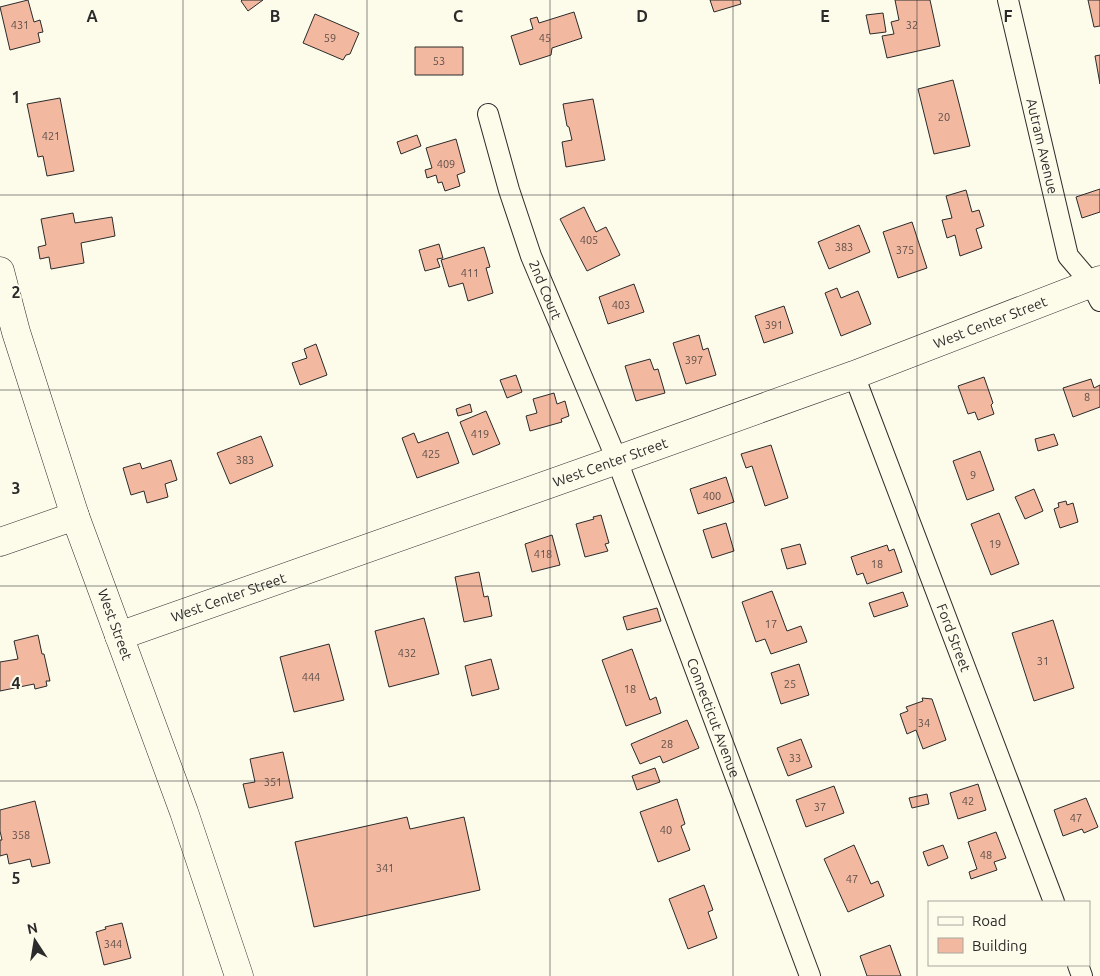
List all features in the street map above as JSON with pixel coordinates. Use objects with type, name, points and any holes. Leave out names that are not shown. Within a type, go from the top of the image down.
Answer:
[{"type":"street","name":"Autram Avenue","points":[[1008,0],[1068,256],[1097,288]]},
{"type":"street","name":"2nd Court","points":[[488,114],[509,190],[531,256],[617,460]]},
{"type":"street","name":"West Street","points":[[0,271],[16,332],[75,516],[184,812],[238,976]]},
{"type":"street","name":"West Center Street","points":[[119,636],[1097,288]]},
{"type":"street","name":"Ford Street","points":[[854,374],[1054,901]]},
{"type":"street","name":"Connecticut Avenue","points":[[617,460],[810,976]]},
{"type":"street","points":[[0,542],[75,516]]},
{"type":"building","points":[[28,0],[34,22],[40,20],[43,32],[38,33],[40,42],[10,50],[0,7]]},
{"type":"building","points":[[242,0],[263,0],[248,11]]},
{"type":"building","points":[[710,0],[740,0],[741,4],[714,12]]},
{"type":"building","points":[[895,0],[930,0],[940,46],[887,58],[882,36],[894,34],[891,22],[899,20]]},
{"type":"building","points":[[1088,0],[1100,0],[1100,26],[1094,27]]},
{"type":"building","points":[[574,12],[582,38],[552,48],[551,55],[520,65],[511,36],[533,29],[530,19],[537,17],[539,23]]},
{"type":"building","points":[[883,13],[886,32],[870,34],[866,15]]},
{"type":"building","points":[[315,14],[359,33],[350,54],[346,55],[343,60],[303,43]]},
{"type":"building","points":[[415,47],[463,47],[463,75],[415,75]]},
{"type":"building","points":[[1100,55],[1100,84],[1095,56]]},
{"type":"building","points":[[953,80],[970,146],[934,154],[918,89]]},
{"type":"building","points":[[60,98],[74,171],[47,176],[43,156],[38,157],[27,104]]},
{"type":"building","points":[[593,99],[605,160],[566,167],[562,142],[572,140],[563,104]]},
{"type":"building","points":[[417,135],[421,146],[401,154],[397,142]]},
{"type":"building","points":[[456,139],[465,172],[457,175],[460,186],[445,191],[442,182],[438,183],[436,175],[427,178],[425,170],[432,168],[426,148]]},
{"type":"building","points":[[1100,189],[1100,212],[1082,218],[1076,197]]},
{"type":"building","points":[[966,190],[972,212],[979,210],[984,226],[976,229],[982,248],[960,256],[955,235],[947,238],[942,220],[952,218],[946,196]]},
{"type":"building","points":[[584,207],[596,232],[606,227],[620,255],[587,271],[560,219]]},
{"type":"building","points":[[73,213],[75,223],[112,217],[115,236],[81,243],[84,263],[51,269],[49,257],[40,259],[38,247],[46,245],[41,219]]},
{"type":"building","points":[[912,222],[927,268],[898,278],[883,232]]},
{"type":"building","points":[[859,225],[870,252],[829,269],[818,242]]},
{"type":"building","points":[[439,244],[443,258],[437,259],[440,267],[425,271],[419,250]]},
{"type":"building","points":[[484,247],[490,267],[486,268],[493,293],[468,301],[463,283],[449,287],[441,260]]},
{"type":"building","points":[[634,284],[644,312],[608,324],[599,297]]},
{"type":"building","points":[[837,288],[841,298],[858,291],[871,324],[841,336],[825,293]]},
{"type":"building","points":[[784,306],[793,333],[764,343],[755,316]]},
{"type":"building","points":[[699,335],[703,350],[708,348],[716,375],[686,384],[673,343]]},
{"type":"building","points":[[316,344],[327,375],[300,385],[292,363],[307,358],[304,349]]},
{"type":"building","points":[[650,359],[654,370],[658,369],[665,393],[636,401],[625,366]]},
{"type":"building","points":[[516,375],[522,392],[507,398],[500,380]]},
{"type":"building","points":[[984,377],[993,403],[991,405],[994,414],[978,420],[975,412],[968,414],[958,386]]},
{"type":"building","points":[[1091,379],[1094,388],[1100,385],[1100,407],[1073,417],[1063,388]]},
{"type":"building","points":[[554,393],[557,404],[565,401],[569,416],[561,419],[562,422],[530,431],[526,416],[537,413],[533,399]]},
{"type":"building","points":[[470,404],[472,412],[458,416],[456,409]]},
{"type":"building","points":[[486,411],[500,444],[473,455],[460,422]]},
{"type":"building","points":[[448,432],[459,463],[417,478],[402,438],[414,433],[418,443]]},
{"type":"building","points":[[1054,434],[1058,445],[1038,451],[1035,439]]},
{"type":"building","points":[[261,436],[273,466],[230,484],[217,453]]},
{"type":"building","points":[[771,445],[788,498],[765,506],[752,466],[746,468],[741,454]]},
{"type":"building","points":[[980,451],[994,490],[967,500],[953,461]]},
{"type":"building","points":[[171,460],[177,480],[165,484],[168,497],[147,503],[144,491],[131,495],[123,468],[140,463],[142,469]]},
{"type":"building","points":[[726,477],[734,502],[698,514],[690,489]]},
{"type":"building","points":[[1034,489],[1043,511],[1025,519],[1015,497]]},
{"type":"building","points":[[1066,501],[1067,505],[1073,503],[1078,522],[1060,528],[1054,509],[1059,507],[1058,503]]},
{"type":"building","points":[[999,513],[1019,564],[991,575],[971,524]]},
{"type":"building","points":[[601,515],[609,543],[605,544],[608,551],[585,557],[576,524]]},
{"type":"building","points":[[726,523],[734,551],[712,558],[703,530]]},
{"type":"building","points":[[552,535],[560,565],[532,572],[525,544]]},
{"type":"building","points":[[800,544],[806,564],[787,569],[781,549]]},
{"type":"building","points":[[887,545],[889,551],[894,549],[902,572],[867,584],[863,573],[857,575],[851,557]]},
{"type":"building","points":[[479,572],[484,597],[488,596],[492,616],[464,622],[455,577]]},
{"type":"building","points":[[772,591],[787,631],[801,626],[807,642],[771,654],[765,639],[756,642],[742,602]]},
{"type":"building","points":[[903,592],[908,606],[874,617],[869,603]]},
{"type":"building","points":[[657,608],[661,621],[627,630],[623,617]]},
{"type":"building","points":[[424,618],[439,674],[389,687],[375,631]]},
{"type":"building","points":[[1053,620],[1074,688],[1034,701],[1012,633]]},
{"type":"building","points":[[38,635],[50,681],[46,681],[47,686],[35,689],[34,684],[0,691],[0,662],[18,659],[14,641]]},
{"type":"building","points":[[329,644],[344,700],[294,712],[280,657]]},
{"type":"building","points":[[632,649],[650,700],[656,697],[661,713],[626,726],[602,660]]},
{"type":"building","points":[[491,659],[499,689],[472,696],[465,666]]},
{"type":"building","points":[[799,664],[809,695],[781,704],[771,673]]},
{"type":"building","points":[[922,698],[932,699],[946,740],[923,749],[916,730],[907,734],[900,714],[908,711],[906,707],[923,701]]},
{"type":"building","points":[[687,720],[699,748],[663,763],[660,756],[640,764],[631,744]]},
{"type":"building","points":[[801,739],[812,767],[788,776],[777,748]]},
{"type":"building","points":[[283,752],[293,798],[249,808],[243,784],[255,782],[250,759]]},
{"type":"building","points":[[655,768],[660,782],[637,790],[632,776]]},
{"type":"building","points":[[978,784],[986,810],[958,819],[950,793]]},
{"type":"building","points":[[834,786],[844,813],[806,827],[796,800]]},
{"type":"building","points":[[927,794],[929,804],[912,808],[909,798]]},
{"type":"building","points":[[1086,798],[1098,827],[1084,833],[1082,829],[1063,836],[1054,810]]},
{"type":"building","points":[[677,799],[685,824],[681,826],[690,850],[658,862],[640,812]]},
{"type":"building","points":[[35,801],[50,863],[32,867],[30,859],[9,864],[7,854],[0,856],[0,840],[2,840],[0,810]]},
{"type":"building","points":[[407,817],[410,829],[464,817],[480,890],[314,927],[295,842]]},
{"type":"building","points":[[996,832],[1006,858],[994,862],[997,870],[971,879],[969,872],[977,869],[968,842]]},
{"type":"building","points":[[854,845],[871,884],[878,881],[884,896],[848,912],[824,859]]},
{"type":"building","points":[[943,845],[948,858],[928,866],[923,852]]},
{"type":"building","points":[[704,885],[713,910],[708,912],[717,938],[688,949],[669,899]]},
{"type":"building","points":[[122,923],[131,958],[104,965],[96,932],[106,929],[105,927]]},
{"type":"building","points":[[890,945],[901,976],[867,976],[860,956]]}]
